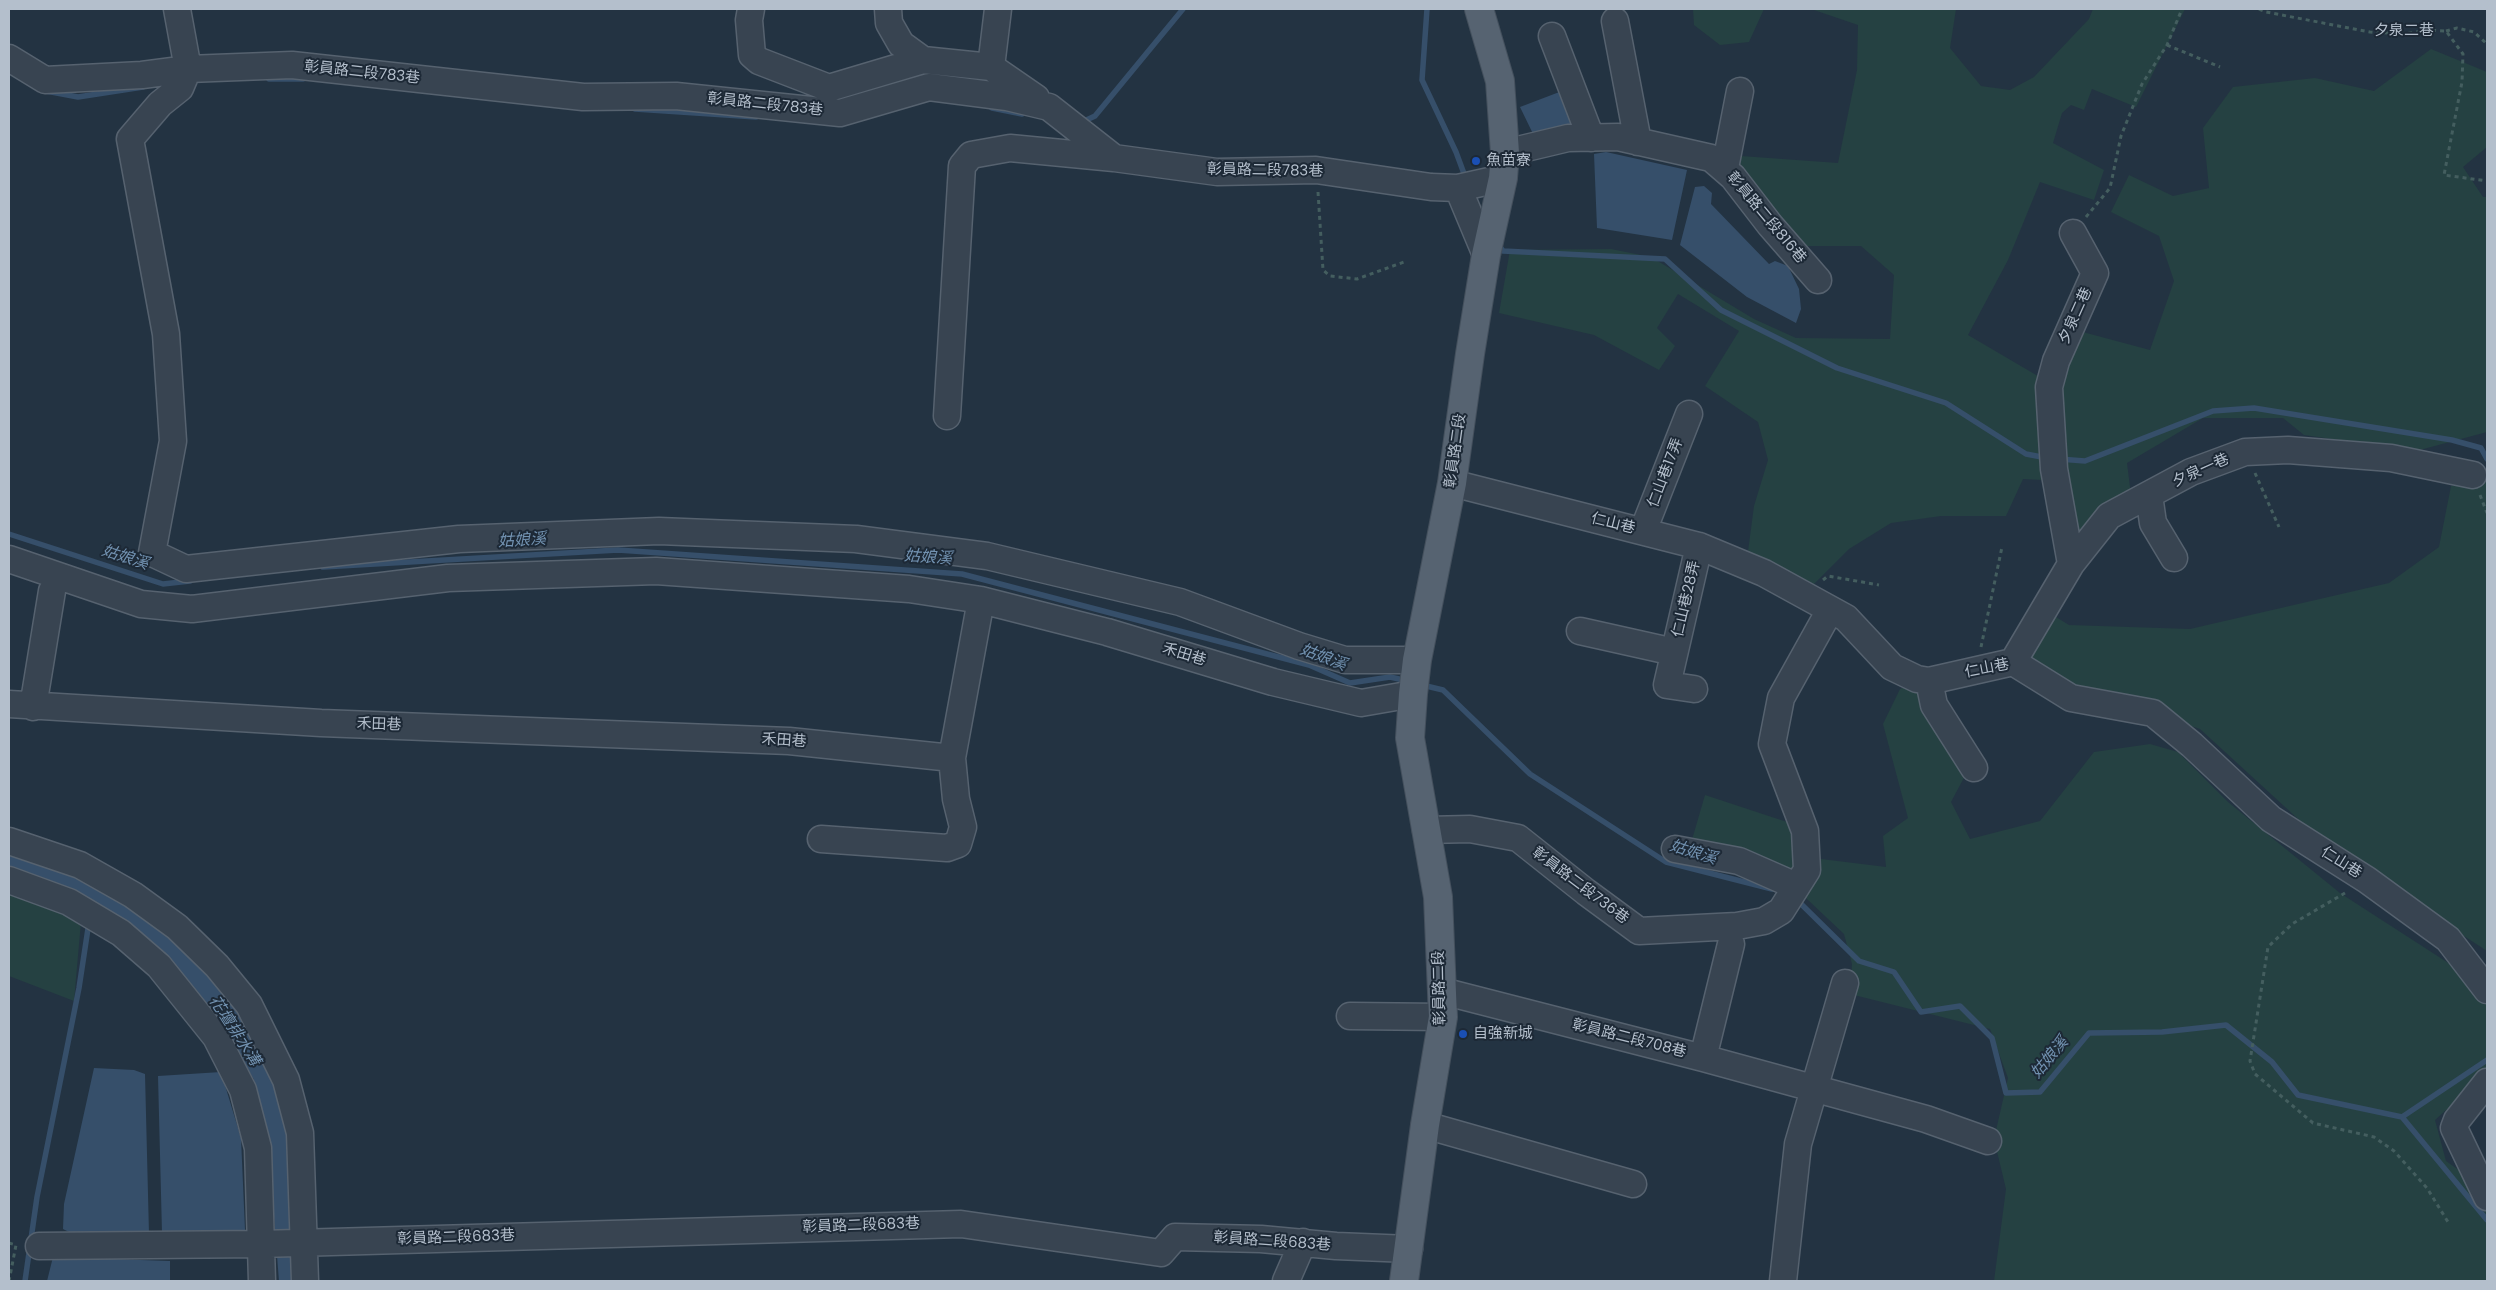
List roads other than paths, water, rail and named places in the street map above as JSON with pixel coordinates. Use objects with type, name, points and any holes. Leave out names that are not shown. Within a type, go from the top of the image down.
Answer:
[{"type":"main road","name":"彰員路二段","points":[[1404,1281],[1443,1004],[1438,897],[1410,738],[1413,694],[1417,660],[1452,483],[1470,354],[1504,166],[1500,81],[1480,9]]},
{"type":"street","points":[[177,9],[188,69],[180,88],[160,104],[130,139],[166,334],[173,441],[152,553],[186,569],[459,539],[658,531],[856,540],[987,556],[1180,602],[1299,646],[1345,660],[1417,660]]},
{"type":"street","points":[[751,9],[749,20],[752,55],[759,61],[829,88],[923,60],[991,66],[1049,107]]},
{"type":"street","points":[[888,9],[889,23],[901,44],[923,60]]},
{"type":"street","points":[[991,66],[998,9]]},
{"type":"street","points":[[1615,21],[1638,142]]},
{"type":"street","points":[[1552,36],[1591,138]]},
{"type":"street","name":"彰員路二段783巷","points":[[9,58],[45,80],[142,75],[188,69],[292,65],[583,97],[676,96],[840,113],[929,87],[1007,97],[1049,107],[1114,158],[1217,172],[1316,170],[1431,187],[1458,188],[1504,166]]},
{"type":"street","points":[[1725,168],[1740,91]]},
{"type":"street","name":"彰員路二段816巷","points":[[1504,166],[1568,138],[1618,137],[1710,158],[1725,168],[1818,280]]},
{"type":"street","points":[[947,416],[962,166],[971,155],[1010,148],[1114,158]]},
{"type":"street","points":[[1458,188],[1490,237]]},
{"type":"street","name":"夕泉二巷","points":[[2071,564],[2054,456],[2049,387],[2056,361],[2095,272],[2073,233]]},
{"type":"street","name":"仁山巷17弄","points":[[1643,531],[1689,414]]},
{"type":"street","name":"夕泉一巷","points":[[2013,662],[2071,564],[2109,516],[2191,472],[2245,452],[2288,450],[2392,458],[2472,475]]},
{"type":"street","name":"仁山巷","points":[[1452,483],[1699,546],[1804,594],[1846,618],[1892,667],[1917,679],[1929,681],[1976,672],[2013,662],[2071,698],[2153,713],[2192,745],[2270,819],[2367,880],[2448,939],[2487,990]]},
{"type":"street","points":[[2149,495],[2153,523],[2174,558]]},
{"type":"street","points":[[656,571],[658,531]]},
{"type":"street","name":"仁山巷28弄","points":[[1694,689],[1667,684],[1699,546]]},
{"type":"street","name":"禾田巷","points":[[9,559],[141,604],[192,609],[448,578],[656,571],[909,589],[981,600],[1107,632],[1273,682],[1361,703],[1413,694]]},
{"type":"street","points":[[21,705],[52,591]]},
{"type":"street","points":[[821,839],[947,848],[958,844],[962,827],[956,799],[952,758],[981,600]]},
{"type":"street","name":"彰員路二段736巷","points":[[1426,830],[1470,829],[1518,838],[1639,931],[1734,935],[1764,921],[1781,911],[1807,870],[1805,831],[1772,744],[1781,698],[1830,610]]},
{"type":"street","name":"仁山巷28弄","points":[[1580,632],[1674,652]]},
{"type":"street","points":[[1929,681],[1934,705],[1974,768]]},
{"type":"street","name":"禾田巷","points":[[21,705],[331,723],[789,741],[952,758]]},
{"type":"street","points":[[9,841],[80,865],[133,895],[184,934],[217,966],[249,1005],[286,1080],[300,1133],[305,1281]]},
{"type":"street","points":[[1676,849],[1739,861],[1796,886]]},
{"type":"street","points":[[9,880],[70,902],[121,933],[159,966],[216,1037],[243,1090],[258,1148],[262,1281]]},
{"type":"street","points":[[1703,1058],[1734,935]]},
{"type":"street","points":[[1783,1281],[1798,1144],[1845,983]]},
{"type":"street","name":"彰員路二段708巷","points":[[1350,1016],[1443,1004],[1703,1058],[1926,1119],[1988,1141]]},
{"type":"street","points":[[2487,1082],[2457,1120],[2454,1128],[2487,1197]]},
{"type":"street","points":[[1425,1125],[1633,1184]]},
{"type":"street","name":"彰員路二段683巷","points":[[304,1242],[961,1224],[1161,1253],[1175,1237],[1302,1242],[1336,1246],[1409,1249]]},
{"type":"street","points":[[39,1246],[304,1242]]},
{"type":"street","points":[[1286,1281],[1302,1242]]},
{"type":"water","points":[[1562,91],[1578,126],[1535,138],[1520,107]]},
{"type":"water","points":[[1606,152],[1687,170],[1672,240],[1597,228],[1594,154]]},
{"type":"water","points":[[1704,186],[1712,193],[1711,204],[1769,264],[1775,261],[1788,266],[1799,289],[1801,309],[1796,323],[1747,297],[1680,245],[1695,187]]},
{"type":"water","points":[[94,1068],[134,1070],[145,1074],[149,1234],[75,1235],[63,1229],[64,1204]]},
{"type":"water","points":[[221,1072],[241,1138],[245,1230],[172,1235],[162,1233],[158,1076]]},
{"type":"water","points":[[53,1257],[170,1261],[170,1281],[47,1281]]},
{"type":"waterway","points":[[1080,123],[1095,116],[1183,9]]},
{"type":"waterway","points":[[1427,9],[1422,80],[1456,152],[1466,179]]},
{"type":"waterway","points":[[269,79],[303,79]]},
{"type":"waterway","points":[[46,91],[78,97],[143,87]]},
{"type":"waterway","points":[[992,108],[1022,114]]},
{"type":"waterway","points":[[635,109],[756,117]]},
{"type":"waterway","points":[[1497,243],[1503,251],[1665,259],[1721,310],[1837,368],[1946,403],[2026,454],[2047,458]]},
{"type":"waterway","points":[[2059,459],[2085,461],[2213,411],[2254,408],[2452,440],[2481,448],[2487,459]]},
{"type":"waterway","name":"姑娘溪","points":[[9,534],[163,584],[190,581]]},
{"type":"waterway","name":"姑娘溪","points":[[323,567],[618,550],[962,574],[1309,665],[1350,683],[1390,677],[1408,681]]},
{"type":"waterway","name":"姑娘溪","points":[[1422,685],[1443,690],[1530,774],[1666,862],[1772,889]]},
{"type":"waterway","name":"花壇排水溝","points":[[9,861],[94,890],[169,944],[223,1008],[263,1075],[278,1139],[289,1281]]},
{"type":"waterway","points":[[91,908],[94,890]]},
{"type":"waterway","name":"姑娘溪","points":[[1796,899],[1859,961],[1894,972],[1921,1012],[1960,1006],[1992,1038],[2006,1093],[2040,1092],[2089,1033],[2162,1032],[2226,1025],[2272,1062],[2298,1095],[2402,1117],[2487,1220]]},
{"type":"waterway","points":[[25,1281],[37,1197],[79,988],[89,922]]},
{"type":"waterway","points":[[2402,1117],[2487,1060]]},
{"type":"place","name":"魚苗寮","points":[[1476,161]]},
{"type":"place","name":"自強新城","points":[[1463,1034]]}]
